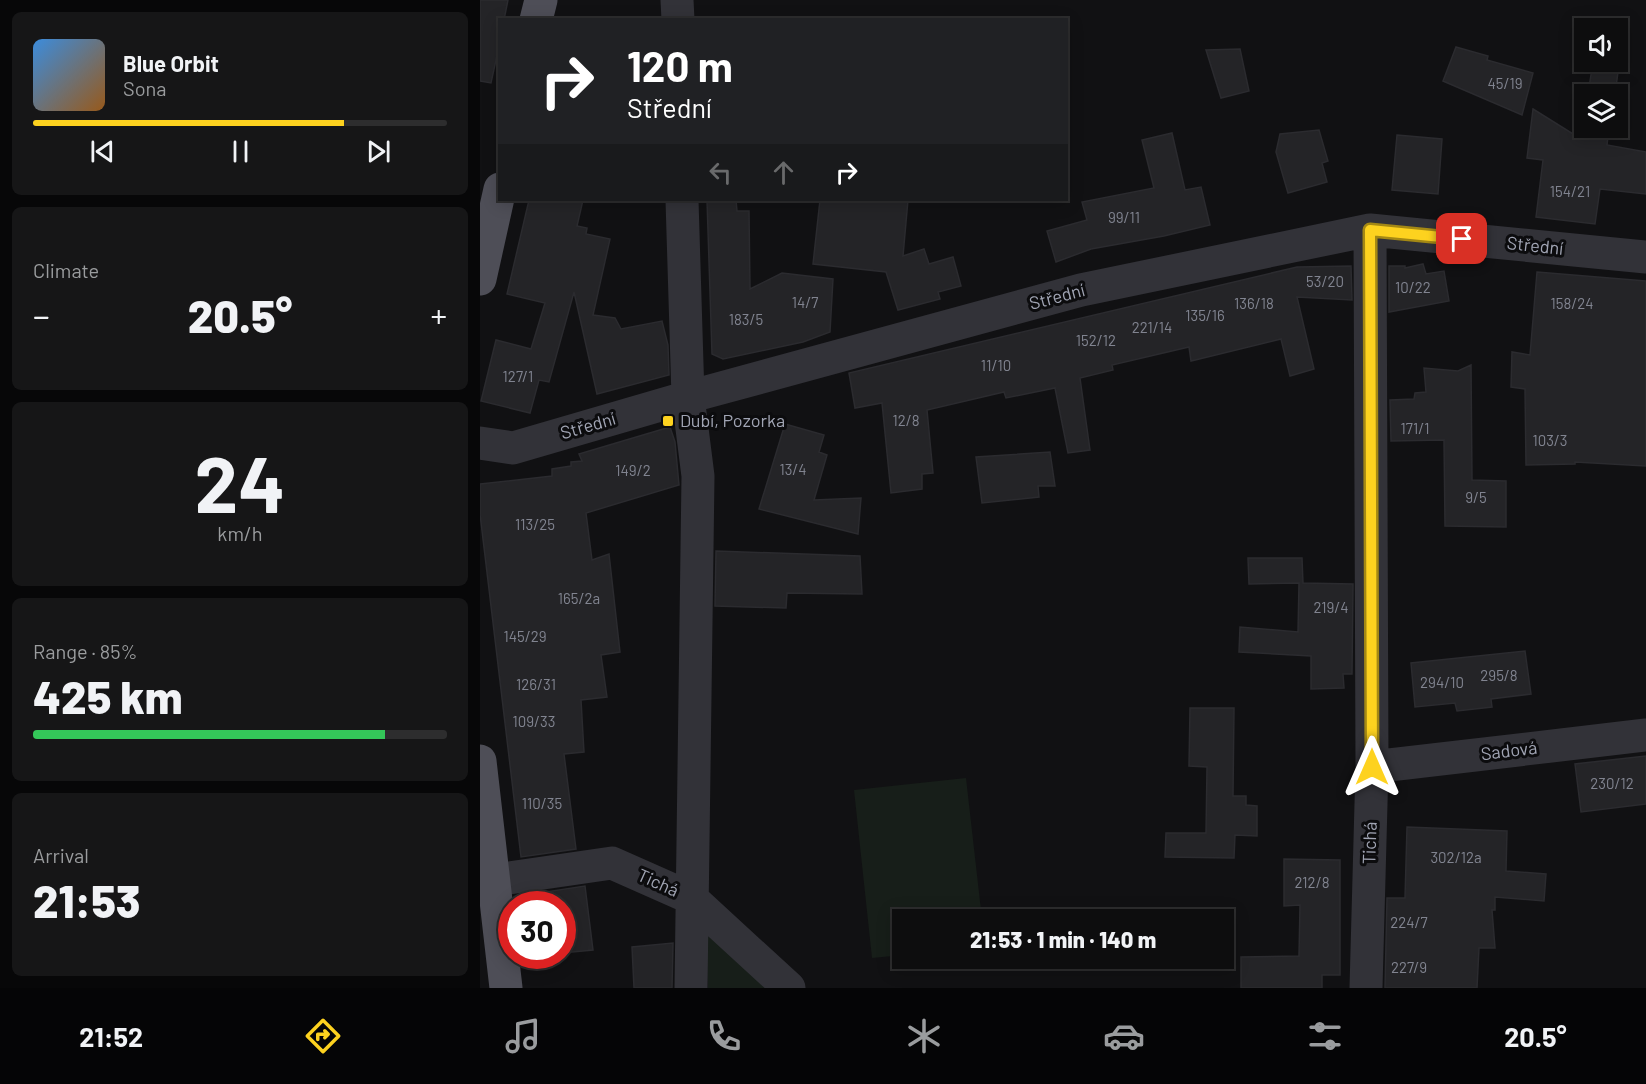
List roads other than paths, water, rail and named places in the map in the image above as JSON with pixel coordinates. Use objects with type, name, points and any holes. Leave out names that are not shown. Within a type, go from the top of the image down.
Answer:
[{"type":"main road","points":[[536,18],[541,0]]},
{"type":"main road","points":[[480,279],[498,198]]},
{"type":"main road","points":[[480,761],[506,988]]},
{"type":"street","points":[[677,0],[678,18]]},
{"type":"street","points":[[682,201],[688,397],[698,476],[691,988]]},
{"type":"street","name":"Střední","points":[[480,443],[513,448],[688,397],[1081,290],[1370,230],[1646,257]]},
{"type":"street","name":"Tichá","points":[[1366,988],[1372,767],[1370,230]]},
{"type":"street","name":"Sadová","points":[[1372,767],[1646,735]]},
{"type":"street","name":"Tichá","points":[[495,880],[612,863],[691,898],[789,988]]},
{"type":"place","name":"Dubí, Pozorka","points":[[668,421]]}]
